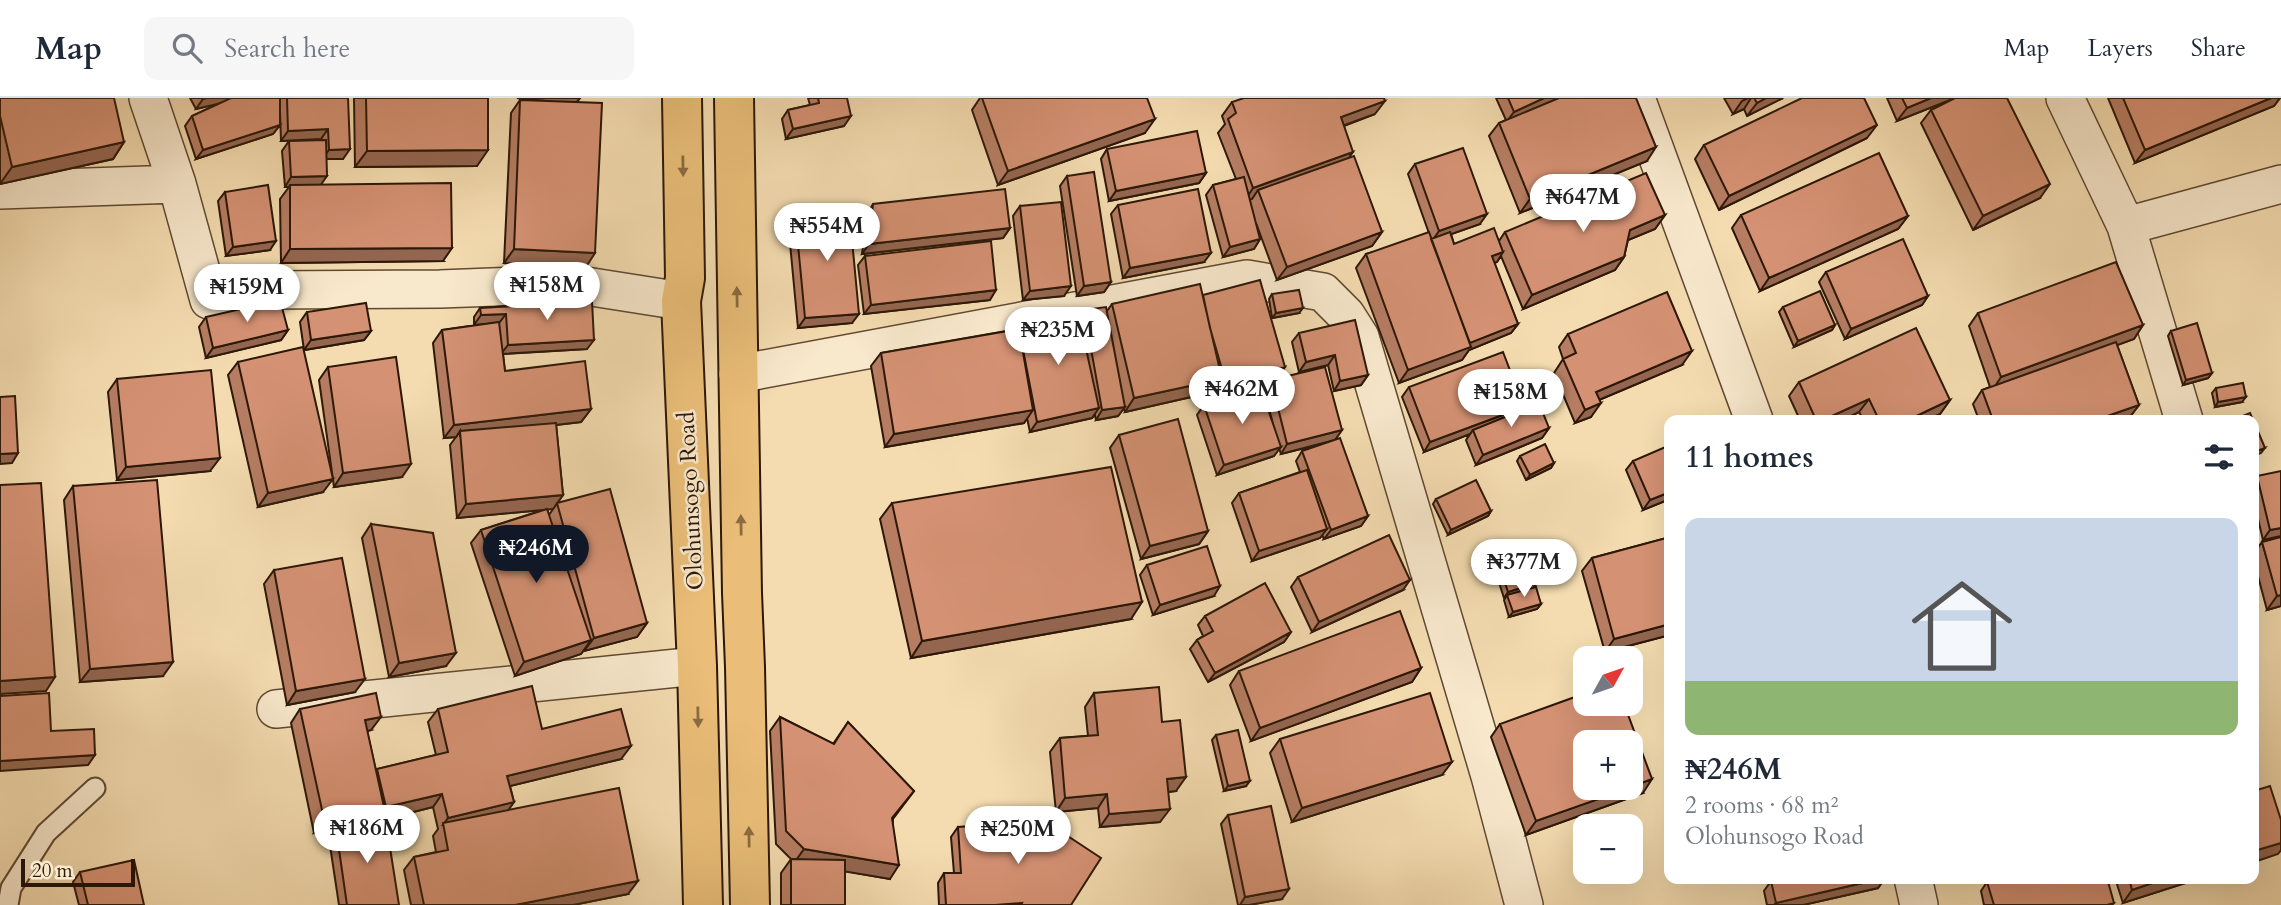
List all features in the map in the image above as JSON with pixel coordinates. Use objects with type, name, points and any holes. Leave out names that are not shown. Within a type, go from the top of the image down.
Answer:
[{"type":"main road","name":"Olohunsogo Road","points":[[682,98],[685,278],[681,301],[697,666],[703,905]]},
{"type":"main road","name":"Olohunsogo Road","points":[[734,98],[750,905]]},
{"type":"street","points":[[148,98],[177,184],[209,300],[263,290],[440,289],[573,284],[681,301]]},
{"type":"street","points":[[1636,98],[1752,415]]},
{"type":"street","points":[[2066,98],[2126,226],[2183,415]]},
{"type":"street","points":[[0,190],[177,184]]},
{"type":"street","points":[[2126,226],[2281,184]]},
{"type":"street","points":[[738,374],[1247,279],[1323,292],[1346,314],[1360,337],[1490,776],[1524,905]]},
{"type":"street","points":[[276,709],[697,666]]},
{"type":"street","points":[[1914,884],[1919,905]]},
{"type":"lane","points":[[8,905],[11,888],[46,833],[95,789]]},
{"type":"building","points":[[0,98],[114,98],[124,142],[12,167],[0,116]]},
{"type":"building","points":[[231,98],[280,98],[280,125],[203,150],[192,116]]},
{"type":"building","points":[[287,98],[348,98],[350,149],[329,150],[328,129],[288,131]]},
{"type":"building","points":[[366,98],[488,98],[488,150],[367,151]]},
{"type":"building","points":[[818,98],[847,98],[851,116],[793,129],[788,110],[819,103]]},
{"type":"building","points":[[982,98],[1147,98],[1155,119],[1008,171]]},
{"type":"building","points":[[1244,98],[1384,98],[1385,101],[1341,117],[1353,152],[1253,188],[1228,119],[1236,113],[1232,102]]},
{"type":"building","points":[[1508,98],[1544,98],[1514,112]]},
{"type":"building","points":[[1559,98],[1636,98],[1656,147],[1530,199],[1499,123]]},
{"type":"building","points":[[1802,98],[1864,98],[1877,125],[1729,196],[1704,145]]},
{"type":"building","points":[[1902,98],[1931,98],[1907,108]]},
{"type":"building","points":[[1955,98],[2007,98],[2050,184],[1983,216],[1931,110]]},
{"type":"building","points":[[2123,98],[2271,98],[2145,150]]},
{"type":"building","points":[[520,100],[602,103],[595,253],[514,249]]},
{"type":"building","points":[[1197,131],[1206,173],[1116,191],[1107,149]]},
{"type":"building","points":[[326,140],[327,176],[291,177],[289,141]]},
{"type":"building","points":[[1463,148],[1487,214],[1439,231],[1415,164]]},
{"type":"building","points":[[1879,153],[1908,216],[1769,278],[1741,215]]},
{"type":"building","points":[[1354,156],[1382,232],[1287,267],[1258,190]]},
{"type":"building","points":[[1094,172],[1111,282],[1084,286],[1067,176]]},
{"type":"building","points":[[1646,173],[1665,215],[1630,230],[1624,257],[1532,295],[1505,232]]},
{"type":"building","points":[[1244,177],[1260,239],[1230,247],[1213,185]]},
{"type":"building","points":[[451,183],[452,248],[290,249],[290,185]]},
{"type":"building","points":[[268,185],[276,241],[233,247],[225,192]]},
{"type":"building","points":[[1005,189],[1010,228],[869,244],[873,204]]},
{"type":"building","points":[[1198,189],[1211,253],[1130,268],[1118,205]]},
{"type":"building","points":[[1061,202],[1071,286],[1030,291],[1020,206]]},
{"type":"building","points":[[849,208],[859,314],[805,318],[795,213]]},
{"type":"building","points":[[1494,228],[1503,252],[1492,256],[1518,324],[1470,343],[1431,239],[1450,232],[1454,244]]},
{"type":"building","points":[[1429,232],[1471,347],[1408,370],[1366,254]]},
{"type":"building","points":[[1903,239],[1928,296],[1851,329],[1826,272]]},
{"type":"building","points":[[991,241],[996,290],[871,305],[865,256]]},
{"type":"building","points":[[2116,262],[2143,325],[2001,377],[1978,313]]},
{"type":"building","points":[[1260,280],[1285,367],[1226,383],[1203,295]]},
{"type":"building","points":[[1200,284],[1222,379],[1134,398],[1112,304]]},
{"type":"building","points":[[1299,290],[1303,308],[1276,313],[1272,294]]},
{"type":"building","points":[[1820,291],[1835,325],[1798,341],[1783,307]]},
{"type":"building","points":[[1667,292],[1692,351],[1596,392],[1601,403],[1585,410],[1563,359],[1576,353],[1568,334]]},
{"type":"building","points":[[280,300],[288,330],[213,348],[206,317]]},
{"type":"building","points":[[592,301],[594,340],[508,345],[506,314],[481,315],[480,308]]},
{"type":"building","points":[[366,303],[371,331],[311,340],[307,312]]},
{"type":"building","points":[[1106,307],[1125,407],[1102,410],[1084,310]]},
{"type":"building","points":[[1078,312],[1099,408],[1037,422],[1016,325]]},
{"type":"building","points":[[1355,320],[1368,375],[1340,381],[1335,355],[1306,362],[1299,333]]},
{"type":"building","points":[[499,322],[505,371],[585,361],[591,409],[454,425],[442,330]]},
{"type":"building","points":[[2197,323],[2212,373],[2186,380],[2171,331]]},
{"type":"building","points":[[1916,328],[1950,400],[1918,415],[1877,415],[1869,399],[1834,415],[1814,415],[1799,382]]},
{"type":"building","points":[[1019,329],[1033,410],[894,434],[881,353]]},
{"type":"building","points":[[2116,342],[2139,405],[2110,415],[1991,415],[1982,390]]},
{"type":"building","points":[[303,347],[333,479],[268,493],[238,362]]},
{"type":"building","points":[[1503,352],[1524,407],[1430,442],[1409,387]]},
{"type":"building","points":[[396,357],[411,464],[343,473],[328,367]]},
{"type":"building","points":[[1325,367],[1342,430],[1287,444],[1271,380]]},
{"type":"building","points":[[211,370],[220,458],[126,467],[117,379]]},
{"type":"building","points":[[2243,383],[2246,397],[2218,402],[2216,388]]},
{"type":"building","points":[[1260,386],[1281,447],[1224,465],[1204,405]]},
{"type":"building","points":[[15,396],[18,453],[0,454],[0,397]]},
{"type":"building","points":[[1539,403],[1549,428],[1483,455],[1473,430]]},
{"type":"building","points":[[1178,419],[1208,531],[1150,546],[1119,435]]},
{"type":"building","points":[[556,423],[563,495],[466,504],[460,431]]},
{"type":"building","points":[[2259,434],[2265,448],[2259,450]]},
{"type":"building","points":[[1340,438],[1368,516],[1331,530],[1302,451]]},
{"type":"building","points":[[1545,444],[1554,463],[1530,475],[1520,456]]},
{"type":"building","points":[[1664,448],[1664,494],[1650,500],[1633,461]]},
{"type":"building","points":[[1111,467],[1142,602],[922,641],[892,503]]},
{"type":"building","points":[[1307,470],[1327,529],[1259,551],[1239,493]]},
{"type":"building","points":[[2281,471],[2281,528],[2270,530],[2259,476]]},
{"type":"building","points":[[157,480],[173,662],[90,669],[73,486]]},
{"type":"building","points":[[1476,480],[1491,511],[1451,530],[1436,499]]},
{"type":"building","points":[[41,483],[55,677],[0,681],[0,485]]},
{"type":"building","points":[[610,489],[647,623],[594,638],[557,503]]},
{"type":"building","points":[[547,509],[591,640],[524,662],[481,530]]},
{"type":"building","points":[[371,524],[433,533],[456,653],[399,663]]},
{"type":"building","points":[[1389,535],[1410,580],[1319,622],[1298,577]]},
{"type":"building","points":[[2281,537],[2281,595],[2277,596],[2262,542]]},
{"type":"building","points":[[1664,539],[1664,626],[1614,639],[1592,558]]},
{"type":"building","points":[[1207,546],[1220,586],[1160,605],[1147,565]]},
{"type":"building","points":[[342,558],[365,679],[296,691],[274,570]]},
{"type":"building","points":[[1529,560],[1537,583],[1508,592],[1500,568]]},
{"type":"building","points":[[1265,583],[1291,632],[1215,673],[1197,640],[1213,631],[1205,616]]},
{"type":"building","points":[[1536,587],[1541,604],[1513,612],[1507,595]]},
{"type":"building","points":[[1400,611],[1421,668],[1260,728],[1239,671]]},
{"type":"building","points":[[532,686],[542,729],[621,709],[631,746],[507,776],[514,802],[448,818],[442,794],[386,807],[377,769],[448,752],[438,709]]},
{"type":"building","points":[[1159,687],[1162,722],[1180,720],[1186,777],[1167,779],[1170,809],[1109,814],[1107,794],[1065,798],[1060,738],[1098,735],[1094,693]]},
{"type":"building","points":[[49,693],[51,731],[94,729],[95,755],[0,761],[0,696]]},
{"type":"building","points":[[376,693],[381,717],[365,720],[384,807],[324,819],[300,709]]},
{"type":"building","points":[[1430,693],[1452,762],[1302,808],[1280,739]]},
{"type":"building","points":[[1573,698],[1573,716],[1628,716],[1634,730],[1573,730],[1573,800],[1596,800],[1536,821],[1500,724]]},
{"type":"building","points":[[780,717],[834,744],[848,722],[914,791],[892,818],[899,865],[804,849],[786,831]]},
{"type":"building","points":[[1238,730],[1250,781],[1228,786],[1216,735]]},
{"type":"building","points":[[1643,755],[1652,779],[1643,782]]},
{"type":"building","points":[[2270,786],[2281,820],[2281,843],[2259,850],[2259,789]]},
{"type":"building","points":[[619,788],[638,881],[515,905],[424,905],[414,857],[448,850],[443,823]]},
{"type":"building","points":[[1271,806],[1289,889],[1245,897],[1228,815]]},
{"type":"building","points":[[1045,821],[1101,858],[1071,905],[946,905],[944,873],[961,873],[958,827]]},
{"type":"building","points":[[386,822],[399,905],[347,905],[336,829]]},
{"type":"building","points":[[791,859],[845,860],[845,905],[791,905]]},
{"type":"building","points":[[134,860],[144,905],[88,905],[80,872]]},
{"type":"building","points":[[1772,884],[1858,884],[1776,903]]},
{"type":"building","points":[[1988,884],[2109,884],[2114,903],[2107,905],[1994,905]]},
{"type":"building","points":[[2130,884],[2150,884],[2132,890]]}]
